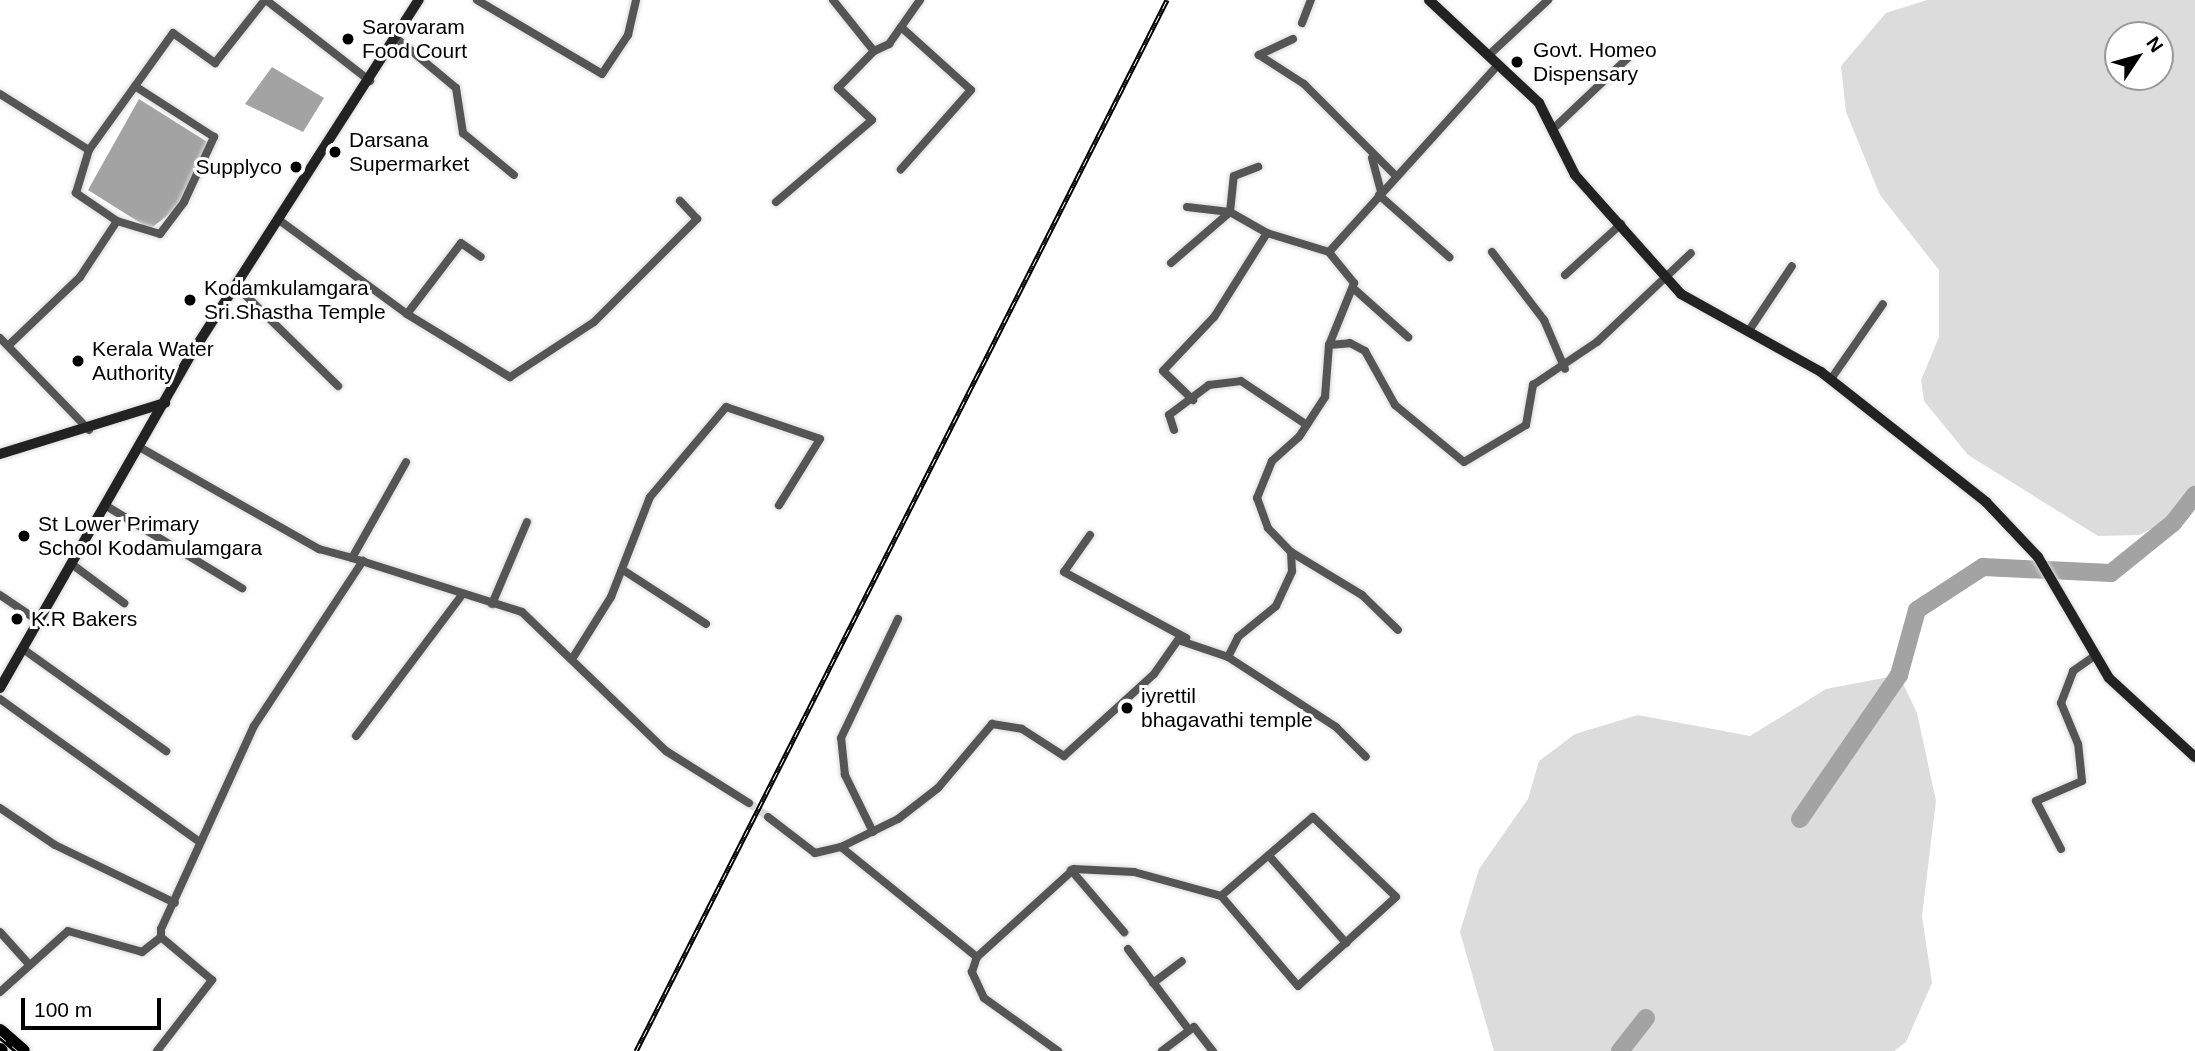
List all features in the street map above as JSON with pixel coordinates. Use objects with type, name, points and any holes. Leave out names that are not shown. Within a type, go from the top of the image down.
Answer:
[{"type":"highway","points":[[0,1031],[23,1051]]},
{"type":"main road","points":[[0,688],[236,286],[370,81],[419,0]]},
{"type":"main road","points":[[1429,0],[1539,103],[1575,175],[1621,224],[1664,276],[1701,309],[1748,332],[1830,379],[1921,445],[2038,557],[2092,657],[2195,757]]},
{"type":"main road","points":[[0,454],[89,430],[165,403]]},
{"type":"street","points":[[135,86],[214,137],[184,202],[160,233],[117,221],[76,193],[89,150],[173,33],[215,63],[266,0],[370,81]]},
{"type":"street","points":[[477,0],[602,74],[628,35],[636,0]]},
{"type":"street","points":[[833,0],[874,51]]},
{"type":"street","points":[[776,202],[872,120],[838,88],[874,51],[889,44],[920,0]]},
{"type":"street","points":[[1301,23],[1311,0]]},
{"type":"street","points":[[1489,55],[1548,0]]},
{"type":"street","points":[[901,27],[971,90],[901,169]]},
{"type":"street","points":[[396,38],[456,88],[463,134],[514,175]]},
{"type":"street","points":[[1293,39],[1259,55],[1304,84],[1372,158],[1395,175]]},
{"type":"street","points":[[1553,129],[1631,55]]},
{"type":"street","points":[[1329,252],[1395,175],[1499,64]]},
{"type":"street","points":[[0,94],[89,150]]},
{"type":"street","points":[[1372,158],[1380,194],[1449,257]]},
{"type":"street","points":[[1171,263],[1230,212],[1234,176],[1258,167]]},
{"type":"street","points":[[279,220],[407,314],[510,377],[594,322],[681,235],[696,219],[680,201]]},
{"type":"street","points":[[1187,207],[1230,212],[1267,233],[1329,252],[1353,288],[1408,337]]},
{"type":"street","points":[[10,344],[80,277],[117,221]]},
{"type":"street","points":[[1565,275],[1621,224]]},
{"type":"street","points":[[1193,400],[1163,371],[1214,317],[1267,233]]},
{"type":"street","points":[[407,314],[461,243],[481,257]]},
{"type":"street","points":[[1492,252],[1544,320],[1565,369]]},
{"type":"street","points":[[1329,345],[1350,343],[1365,351],[1395,405],[1464,462],[1526,425],[1533,385],[1565,369],[1691,253]]},
{"type":"street","points":[[1748,332],[1792,266]]},
{"type":"street","points":[[236,286],[338,386]]},
{"type":"street","points":[[1353,288],[1329,345],[1325,397],[1307,425],[1272,461],[1257,498],[1268,528],[1291,551],[1362,595],[1398,630]]},
{"type":"street","points":[[1830,379],[1883,304]]},
{"type":"street","points":[[0,338],[10,344],[89,430]]},
{"type":"street","points":[[1174,430],[1169,415],[1193,400],[1209,385],[1241,381],[1307,425]]},
{"type":"street","points":[[575,656],[623,570],[650,497],[726,407],[820,439],[779,505]]},
{"type":"street","points":[[141,448],[296,537],[461,596],[522,612],[575,656],[666,751],[749,803]]},
{"type":"street","points":[[352,558],[406,462]]},
{"type":"street","points":[[108,507],[242,588]]},
{"type":"street","points":[[492,604],[527,522]]},
{"type":"street","points":[[1090,535],[1064,572],[1186,638],[1228,657],[1336,727],[1367,757]]},
{"type":"street","points":[[1228,657],[1238,636],[1276,606],[1292,571],[1291,551]]},
{"type":"street","points":[[0,992],[27,962],[68,931],[142,952],[161,937],[200,842],[254,726],[363,561]]},
{"type":"street","points":[[74,565],[124,603]]},
{"type":"street","points":[[623,570],[706,624]]},
{"type":"street","points":[[0,595],[40,622]]},
{"type":"street","points":[[356,736],[461,596]]},
{"type":"street","points":[[873,832],[845,775],[841,738],[898,619]]},
{"type":"street","points":[[768,817],[815,853],[841,847],[873,832],[938,788],[992,724],[1022,729],[1064,756],[1186,638]]},
{"type":"street","points":[[23,649],[166,751]]},
{"type":"street","points":[[2061,849],[2036,801],[2082,782],[2078,744],[2061,703],[2073,671],[2092,657]]},
{"type":"street","points":[[0,699],[200,842]]},
{"type":"street","points":[[0,808],[55,845],[176,903]]},
{"type":"street","points":[[1058,1051],[984,998],[972,971],[977,957],[1071,870],[1134,872],[1221,896],[1297,986],[1396,897],[1317,818],[1221,896]]},
{"type":"street","points":[[841,847],[977,957]]},
{"type":"street","points":[[1270,857],[1346,943]]},
{"type":"street","points":[[1071,870],[1124,932]]},
{"type":"street","points":[[0,932],[27,962]]},
{"type":"street","points":[[157,1051],[212,980],[161,937]]},
{"type":"street","points":[[1128,948],[1189,1030]]},
{"type":"street","points":[[1153,983],[1182,961]]},
{"type":"street","points":[[1162,1051],[1194,1027],[1213,1051]]},
{"type":"shaded area","points":[[1927,0],[2195,0],[2195,508],[2139,535],[2098,536],[1968,455],[1924,401],[1921,380],[1939,337],[1939,270],[1880,195],[1846,112],[1841,66],[1886,13]]},
{"type":"shaded area","points":[[272,67],[324,98],[303,132],[245,104]]},
{"type":"shaded area","points":[[139,99],[209,143],[176,209],[150,229],[88,190]]},
{"type":"shaded area","points":[[1899,675],[1917,713],[1936,801],[1922,916],[1932,983],[1906,1042],[1894,1051],[1494,1051],[1460,932],[1479,869],[1528,799],[1539,761],[1575,734],[1638,715],[1750,736],[1826,689]]},
{"type":"waterway","points":[[1800,819],[1899,675],[1917,610],[1983,567],[2111,573],[2173,523],[2195,495]]},
{"type":"waterway","points":[[1620,1051],[1646,1018]]},
{"type":"tunnel","points":[[749,803],[768,817]]},
{"type":"railway","points":[[636,1051],[1167,0]]},
{"type":"railway","points":[[0,1036],[18,1051]]},
{"type":"place","name":"Sarovaram Food Court","points":[[348,39]]},
{"type":"place","name":"Govt. Homeo Dispensary","points":[[1517,62]]},
{"type":"place","name":"Darsana Supermarket","points":[[335,152]]},
{"type":"place","name":"Supplyco","points":[[296,167]]},
{"type":"place","name":"Kodamkulamgara Sri.Shastha Temple","points":[[190,300]]},
{"type":"place","name":"Kerala Water Authority","points":[[78,361]]},
{"type":"place","name":"St Lower Primary School Kodamulamgara","points":[[24,536]]},
{"type":"place","name":"K.R Bakers","points":[[17,619]]},
{"type":"place","name":"iyrettil bhagavathi temple","points":[[1127,708]]}]
